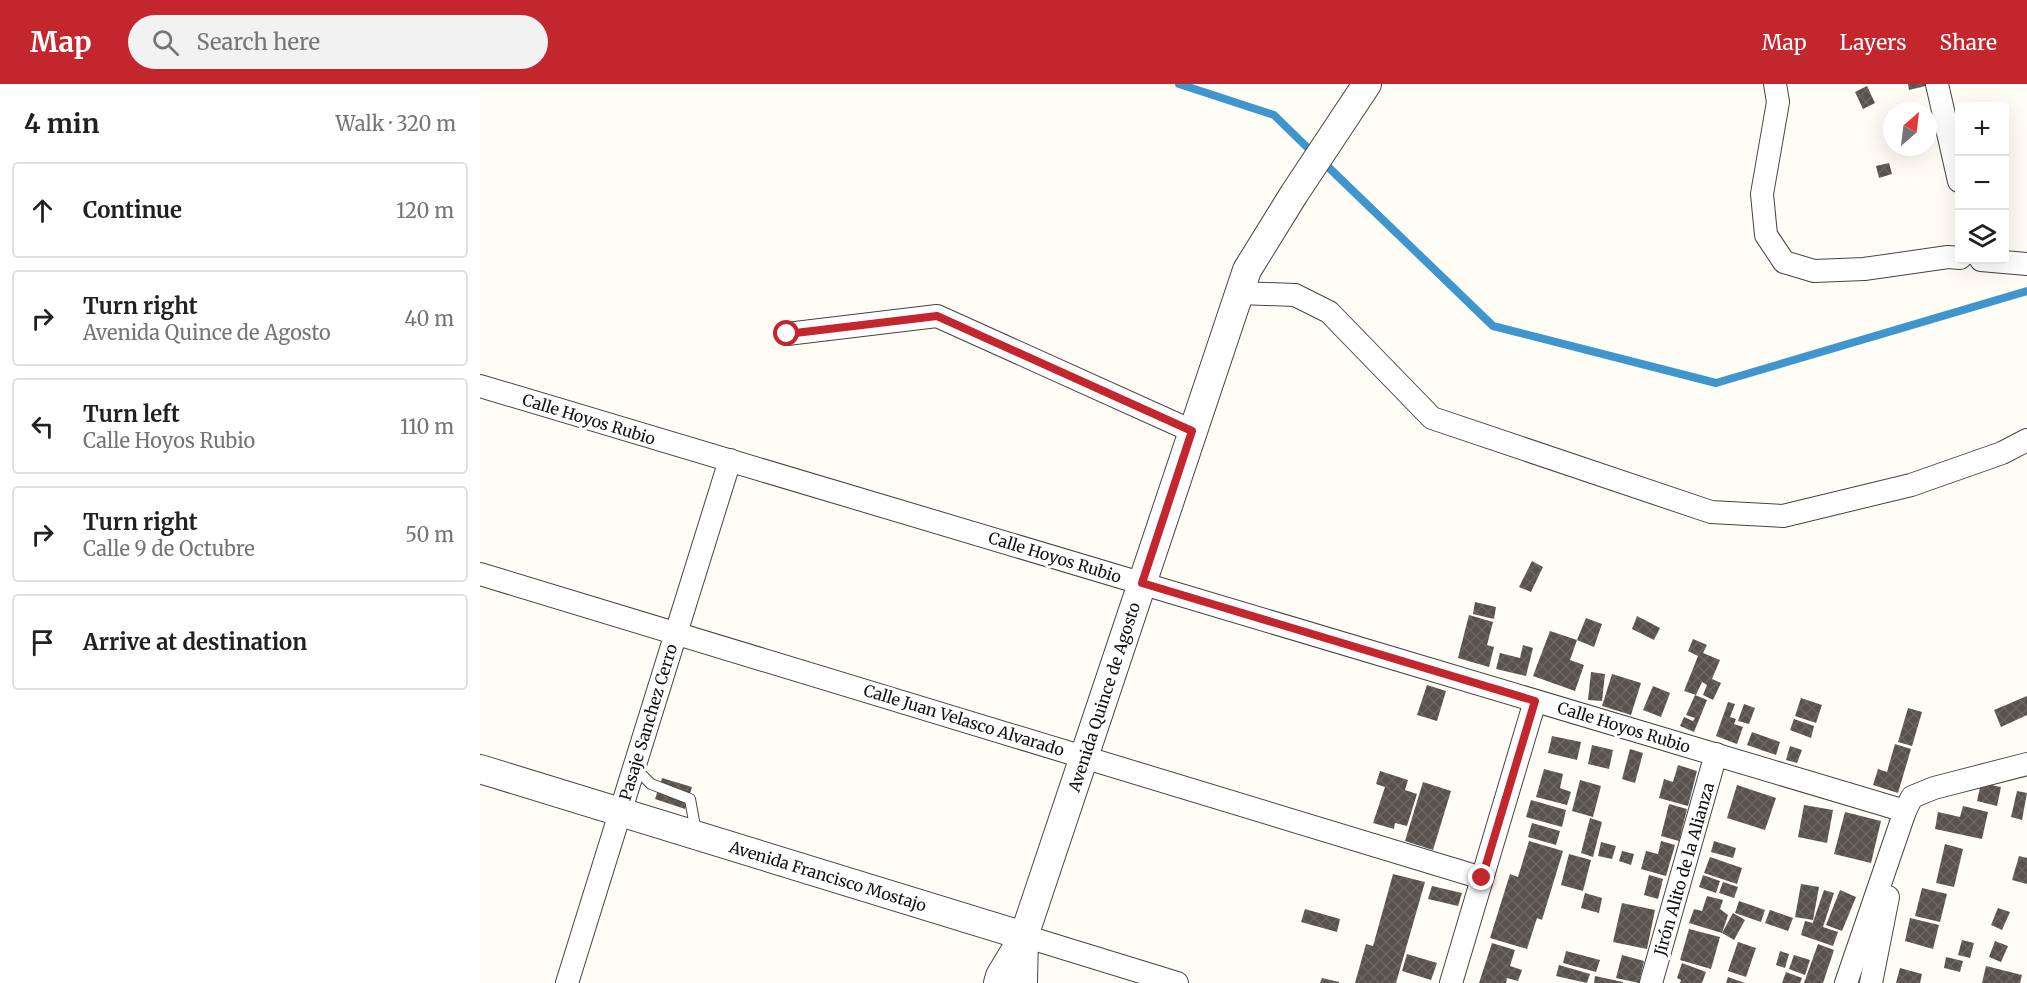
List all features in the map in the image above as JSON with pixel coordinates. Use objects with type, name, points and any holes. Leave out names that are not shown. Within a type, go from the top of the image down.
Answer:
[{"type":"street","name":"Avenida Quince de Agosto","points":[[1024,936],[1247,270],[1367,84]]},
{"type":"street","points":[[1774,84],[1778,102],[1762,194],[1766,235],[1784,262],[1814,271],[1864,269],[1955,258]]},
{"type":"street","points":[[1937,84],[1955,163]]},
{"type":"street","points":[[2009,262],[2027,264]]},
{"type":"street","points":[[1239,293],[1295,295],[1329,312],[1432,418],[1711,512],[1783,516],[1911,485],[2002,453],[2027,440]]},
{"type":"street","points":[[787,334],[937,316],[1192,431]]},
{"type":"street","name":"Calle Hoyos Rubio","points":[[480,386],[1905,811]]},
{"type":"street","name":"Pasaje Sanchez Cerro","points":[[567,983],[730,460]]},
{"type":"street","name":"Calle Juan Velasco Alvarado","points":[[480,574],[1482,878]]},
{"type":"street","points":[[1451,983],[1535,701]]},
{"type":"street","name":"Jirón Alito de la Alianza","points":[[1651,983],[1716,754]]},
{"type":"street","points":[[1846,983],[1905,811],[1912,797],[1934,788],[2027,764]]},
{"type":"street","name":"Avenida Francisco Mostajo","points":[[480,769],[1177,983]]},
{"type":"street","points":[[1871,983],[1905,811]]},
{"type":"street","points":[[998,983],[1024,936]]},
{"type":"street","points":[[1023,983],[1024,936]]},
{"type":"lane","points":[[634,768],[651,784],[690,800],[697,836]]},
{"type":"building","points":[[1908,84],[1930,84],[1930,85],[1909,90]]},
{"type":"building","points":[[1867,86],[1875,103],[1863,109],[1855,92]]},
{"type":"building","points":[[1889,163],[1892,174],[1879,178],[1876,166]]},
{"type":"building","points":[[1532,561],[1543,567],[1531,592],[1519,587]]},
{"type":"building","points":[[1475,602],[1496,607],[1494,619],[1473,614]]},
{"type":"building","points":[[1469,615],[1493,622],[1487,645],[1494,647],[1489,667],[1458,658]]},
{"type":"building","points":[[1637,616],[1660,628],[1654,640],[1632,629]]},
{"type":"building","points":[[1586,618],[1602,624],[1594,647],[1577,640]]},
{"type":"building","points":[[1550,631],[1577,640],[1570,660],[1584,665],[1575,691],[1533,676]]},
{"type":"building","points":[[1693,639],[1707,645],[1703,653],[1720,660],[1712,679],[1721,683],[1713,700],[1703,695],[1707,685],[1702,682],[1696,695],[1684,691],[1698,656],[1688,651]]},
{"type":"building","points":[[1523,645],[1533,648],[1526,676],[1496,669],[1500,653],[1520,658]]},
{"type":"building","points":[[1591,672],[1605,674],[1602,701],[1588,700]]},
{"type":"building","points":[[1612,674],[1641,683],[1631,715],[1602,706]]},
{"type":"building","points":[[1427,685],[1446,691],[1437,721],[1417,715]]},
{"type":"building","points":[[1653,686],[1670,693],[1661,717],[1643,710]]},
{"type":"building","points":[[1695,695],[1707,700],[1694,732],[1680,726],[1684,717],[1693,721],[1695,718],[1686,715]]},
{"type":"building","points":[[2027,696],[2027,715],[2001,727],[1994,710]]},
{"type":"building","points":[[1801,698],[1822,705],[1816,723],[1795,716]]},
{"type":"building","points":[[1728,702],[1735,704],[1730,717],[1736,719],[1734,724],[1743,727],[1737,744],[1716,736]]},
{"type":"building","points":[[1744,704],[1755,708],[1749,724],[1738,721]]},
{"type":"building","points":[[1908,708],[1922,712],[1912,746],[1898,742]]},
{"type":"building","points":[[1794,719],[1814,726],[1811,738],[1790,730]]},
{"type":"building","points":[[1752,732],[1780,742],[1776,755],[1747,745]]},
{"type":"building","points":[[1552,736],[1581,742],[1577,760],[1548,753]]},
{"type":"building","points":[[1895,744],[1911,749],[1898,793],[1873,785],[1878,769],[1887,772]]},
{"type":"building","points":[[1592,745],[1613,750],[1609,769],[1588,764]]},
{"type":"building","points":[[1790,746],[1802,750],[1797,763],[1786,760]]},
{"type":"building","points":[[1630,749],[1643,753],[1635,783],[1622,779]]},
{"type":"building","points":[[1678,765],[1697,771],[1688,806],[1659,798],[1664,779],[1673,782]]},
{"type":"building","points":[[1544,769],[1563,774],[1560,788],[1571,792],[1567,805],[1536,797]]},
{"type":"building","points":[[1380,771],[1408,780],[1405,790],[1417,794],[1407,826],[1395,823],[1394,829],[1373,823],[1385,787],[1376,784]]},
{"type":"building","points":[[662,778],[692,787],[685,809],[655,799]]},
{"type":"building","points":[[1580,780],[1601,786],[1593,817],[1572,811]]},
{"type":"building","points":[[1423,782],[1451,791],[1433,850],[1405,841]]},
{"type":"building","points":[[1981,783],[2001,787],[1997,806],[1977,801]]},
{"type":"building","points":[[1737,785],[1776,798],[1765,830],[1727,818]]},
{"type":"building","points":[[2017,791],[2027,793],[2022,820],[2011,817]]},
{"type":"building","points":[[1531,800],[1566,810],[1562,827],[1526,817]]},
{"type":"building","points":[[1669,804],[1687,809],[1679,841],[1661,836]]},
{"type":"building","points":[[1804,805],[1833,810],[1827,843],[1798,837]]},
{"type":"building","points":[[1963,806],[1988,812],[1982,839],[1935,829],[1938,812],[1960,817]]},
{"type":"building","points":[[1845,812],[1881,821],[1871,863],[1834,854]]},
{"type":"building","points":[[1590,818],[1602,822],[1593,857],[1581,853]]},
{"type":"building","points":[[1532,823],[1560,831],[1556,845],[1528,837]]},
{"type":"building","points":[[1529,841],[1563,851],[1542,920],[1537,918],[1527,949],[1490,938],[1510,874],[1518,877]]},
{"type":"building","points":[[1661,841],[1675,845],[1666,876],[1641,869],[1646,851],[1658,854]]},
{"type":"building","points":[[1714,841],[1736,848],[1733,858],[1711,852]]},
{"type":"building","points":[[1601,842],[1616,846],[1612,859],[1598,856]]},
{"type":"building","points":[[1945,844],[1963,849],[1954,887],[1936,883]]},
{"type":"building","points":[[1622,851],[1634,854],[1631,865],[1619,861]]},
{"type":"building","points":[[1569,854],[1591,860],[1583,891],[1561,885]]},
{"type":"building","points":[[2019,856],[2027,858],[2027,884],[2012,880]]},
{"type":"building","points":[[1710,857],[1742,868],[1737,884],[1704,873]]},
{"type":"building","points":[[1393,874],[1425,882],[1396,983],[1355,983],[1366,944],[1373,946]]},
{"type":"building","points":[[1649,875],[1663,879],[1658,899],[1644,895]]},
{"type":"building","points":[[1703,875],[1720,881],[1716,893],[1699,887]]},
{"type":"building","points":[[1723,882],[1738,887],[1734,898],[1719,893]]},
{"type":"building","points":[[1801,884],[1819,887],[1813,920],[1795,917]]},
{"type":"building","points":[[1432,886],[1462,893],[1458,906],[1428,899]]},
{"type":"building","points":[[1922,888],[1947,894],[1940,922],[1915,916]]},
{"type":"building","points":[[1824,890],[1834,893],[1823,927],[1838,932],[1833,946],[1801,935],[1805,921],[1813,923]]},
{"type":"building","points":[[1840,890],[1856,897],[1842,931],[1826,925]]},
{"type":"building","points":[[1585,893],[1602,898],[1599,913],[1581,908]]},
{"type":"building","points":[[1707,896],[1723,900],[1720,909],[1728,915],[1722,933],[1689,923],[1694,909],[1702,911]]},
{"type":"building","points":[[1739,901],[1765,910],[1761,922],[1735,913]]},
{"type":"building","points":[[1622,903],[1655,910],[1647,949],[1613,942]]},
{"type":"building","points":[[1998,908],[2010,912],[2002,930],[1991,925]]},
{"type":"building","points":[[1305,909],[1340,919],[1337,932],[1301,922]]},
{"type":"building","points":[[1770,910],[1793,918],[1788,931],[1765,923]]},
{"type":"building","points":[[1733,913],[1745,920],[1734,940],[1722,933]]},
{"type":"building","points":[[1910,918],[1939,925],[1933,949],[1905,941]]},
{"type":"building","points":[[1689,929],[1720,937],[1711,969],[1680,960]]},
{"type":"building","points":[[1962,940],[1974,943],[1970,958],[1958,955]]},
{"type":"building","points":[[1995,941],[2008,946],[2001,962],[1989,957]]},
{"type":"building","points":[[1738,942],[1756,948],[1746,977],[1728,971]]},
{"type":"building","points":[[1492,943],[1515,950],[1510,966],[1522,970],[1518,981],[1507,978],[1506,983],[1479,983]]},
{"type":"building","points":[[1818,944],[1834,950],[1823,983],[1804,983]]},
{"type":"building","points":[[1566,951],[1600,960],[1596,972],[1563,963]]},
{"type":"building","points":[[1780,951],[1789,954],[1785,968],[1776,965]]},
{"type":"building","points":[[1407,954],[1437,963],[1431,980],[1402,971]]},
{"type":"building","points":[[1622,955],[1644,961],[1639,983],[1616,978]]},
{"type":"building","points":[[1794,955],[1810,960],[1805,975],[1789,969]]},
{"type":"building","points":[[1946,957],[1963,961],[1960,972],[1944,968]]},
{"type":"building","points":[[1682,963],[1706,972],[1702,983],[1680,983],[1681,980],[1677,978]]},
{"type":"building","points":[[1559,965],[1590,974],[1587,983],[1556,976]]},
{"type":"building","points":[[1986,966],[2022,975],[2020,983],[1982,983]]},
{"type":"building","points":[[1900,968],[1922,974],[1920,983],[1896,983]]},
{"type":"building","points":[[1786,972],[1802,978],[1800,983],[1782,983]]},
{"type":"building","points":[[1595,976],[1623,982],[1623,983],[1594,983]]},
{"type":"building","points":[[1728,977],[1745,983],[1726,983]]},
{"type":"building","points":[[1322,978],[1339,982],[1339,983],[1320,983]]},
{"type":"waterway","points":[[1179,84],[1274,115],[1314,154]]},
{"type":"waterway","points":[[1323,162],[1493,326],[1716,383],[2027,291]]},
{"type":"route","points":[[787,334],[937,316],[1192,431],[1142,583],[1535,701],[1482,878]]}]
